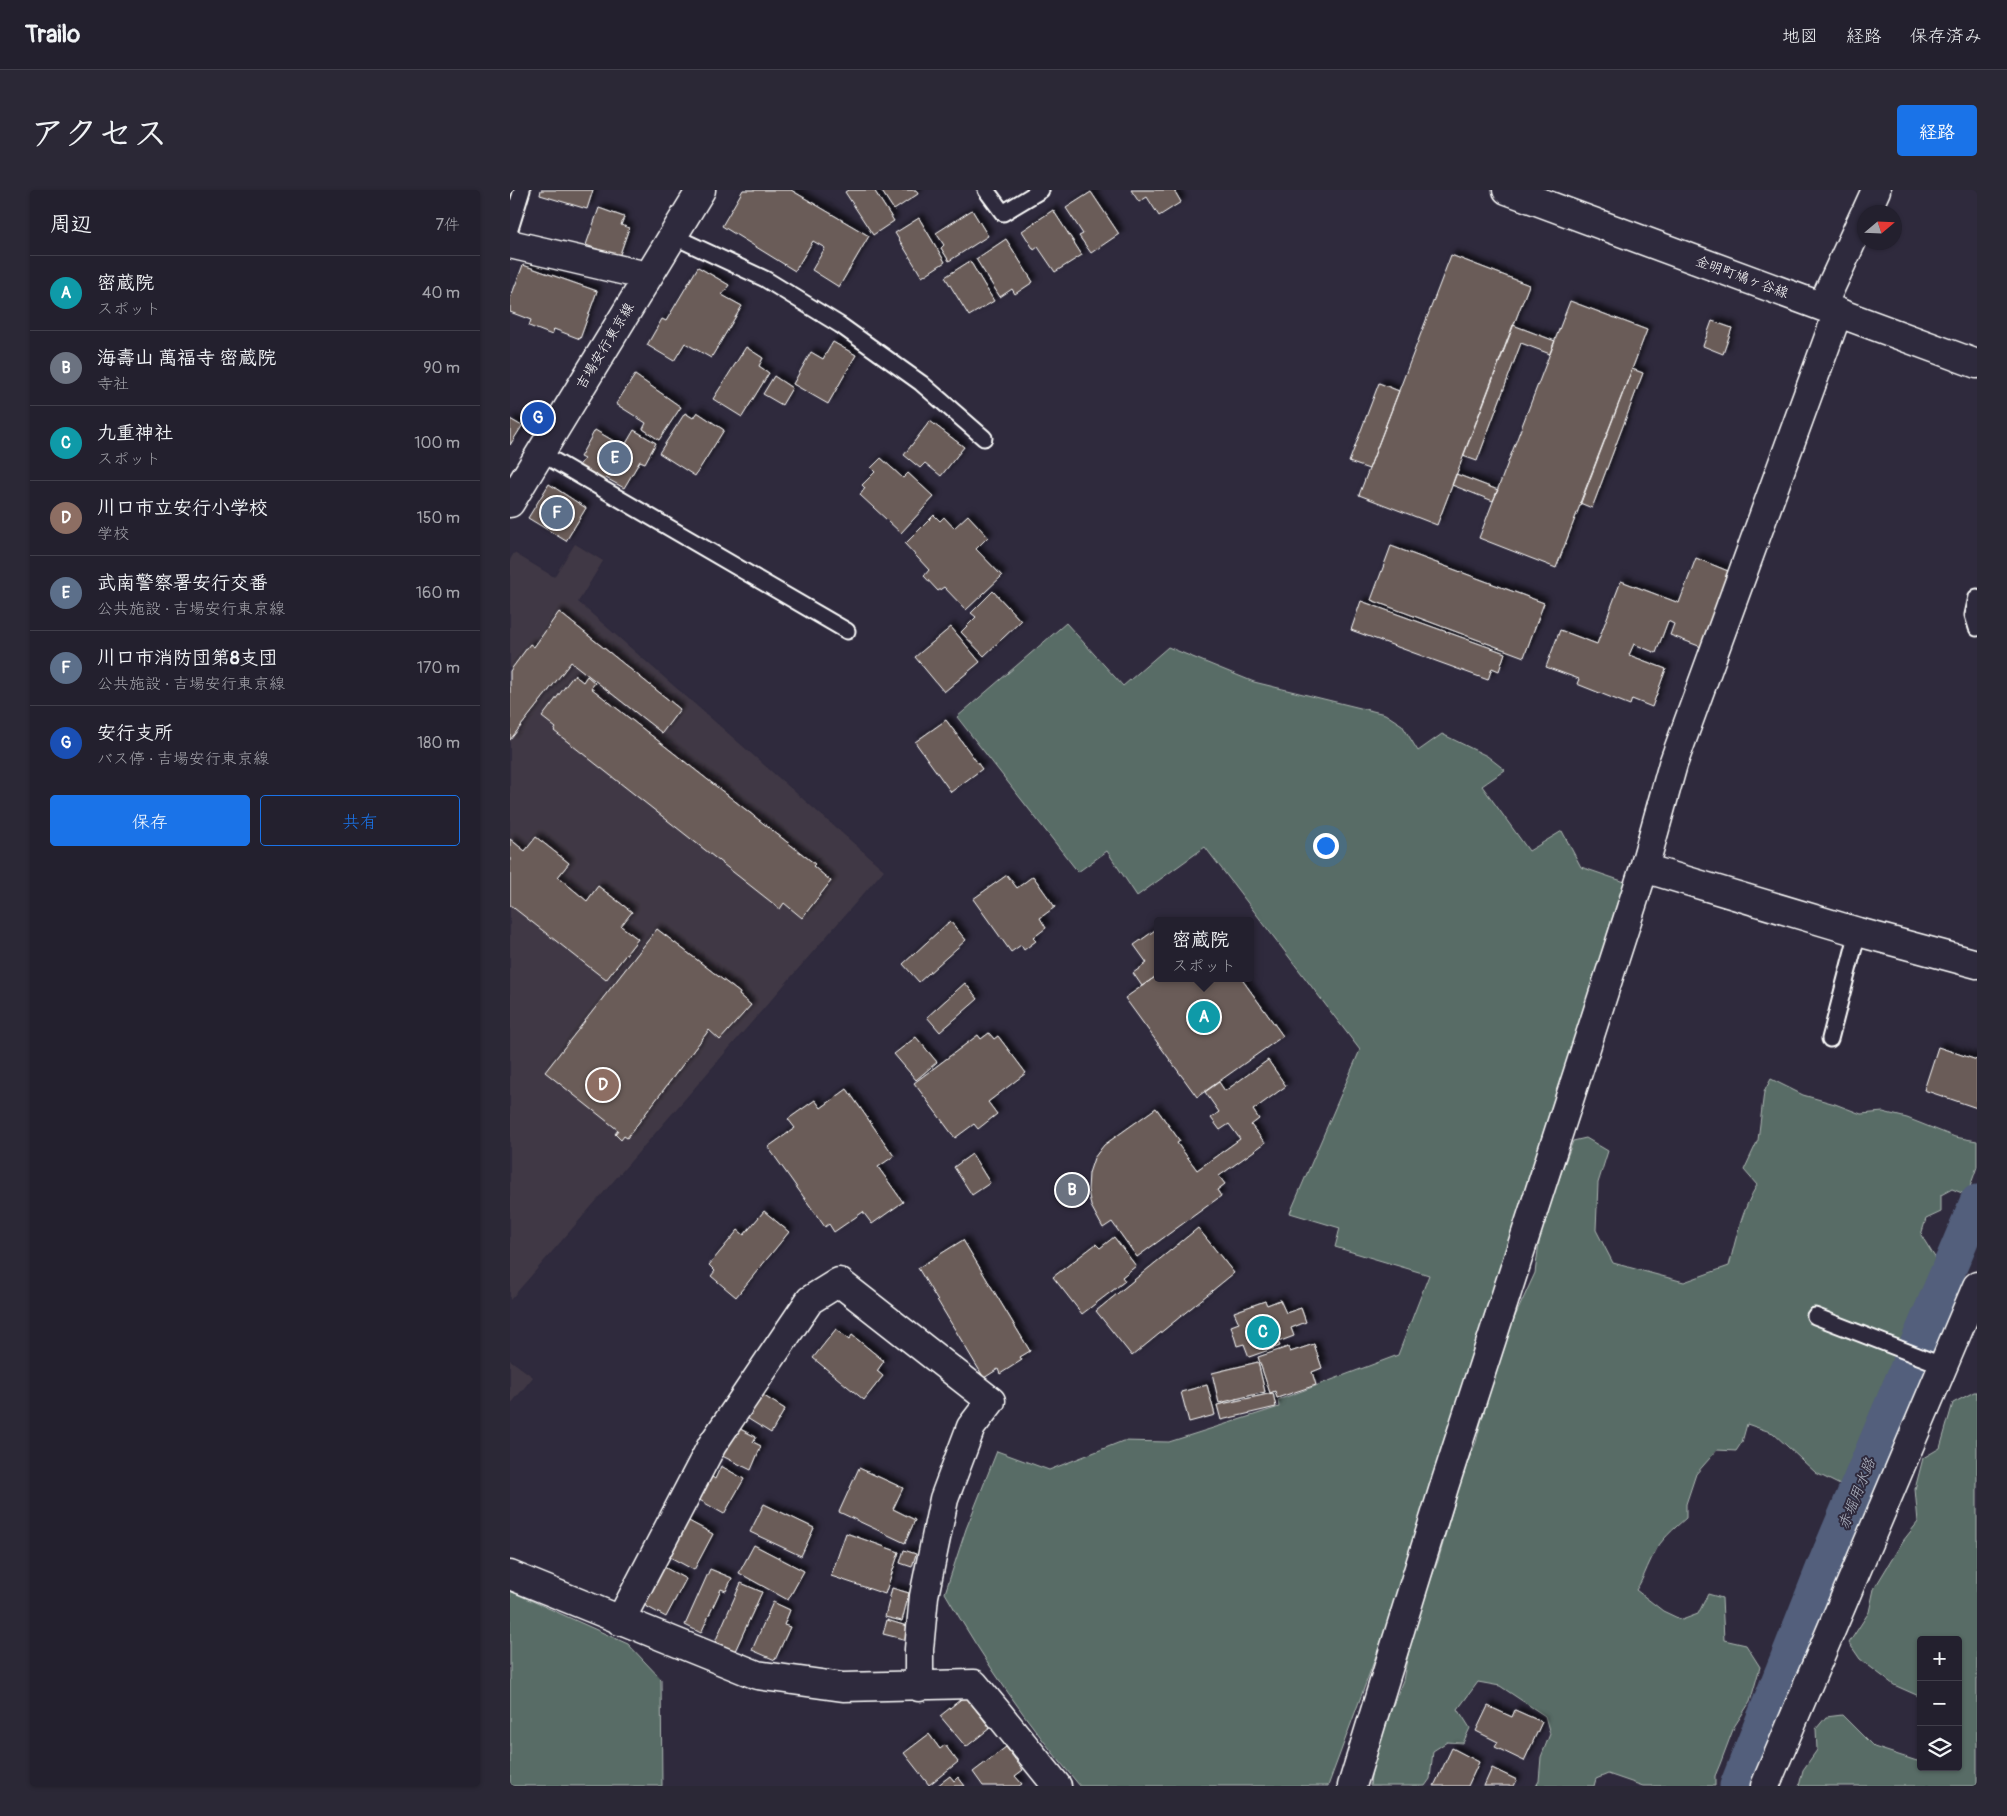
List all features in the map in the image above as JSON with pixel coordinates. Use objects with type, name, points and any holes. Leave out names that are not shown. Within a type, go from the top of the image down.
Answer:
[{"type":"street","name":"吉場安行東京線","points":[[510,503],[539,452],[701,190]]},
{"type":"street","name":"金明町鳩ヶ谷線","points":[[1507,190],[1977,364]]},
{"type":"street","points":[[1869,205],[1876,190]]},
{"type":"street","points":[[1352,1786],[1444,1487],[1644,868],[1673,764],[1857,236]]},
{"type":"street","points":[[510,244],[647,276]]},
{"type":"street","points":[[1644,868],[1858,932],[1977,964]]},
{"type":"street","points":[[620,1621],[712,1445],[810,1300],[838,1282],[991,1402],[971,1427],[944,1499],[924,1596],[919,1649],[919,1687]]},
{"type":"street","points":[[1765,1786],[1977,1286]]},
{"type":"street","points":[[510,1575],[757,1675],[843,1688],[974,1684],[1057,1786]]},
{"type":"lane","points":[[510,229],[522,190]]},
{"type":"lane","points":[[986,190],[1003,213],[1041,190]]},
{"type":"lane","points":[[673,236],[765,278],[840,325],[921,383],[984,438]]},
{"type":"lane","points":[[539,452],[847,631]]},
{"type":"lane","points":[[1977,597],[1973,615],[1977,628]]},
{"type":"lane","points":[[1830,1038],[1858,932]]},
{"type":"lane","points":[[1815,1316],[1944,1366]]},
{"type":"shaded area","points":[[575,544],[603,561],[578,602],[884,870],[510,1300],[510,560],[514,553],[554,577]]},
{"type":"shaded area","points":[[510,1360],[533,1377],[510,1405]]},
{"type":"green space","points":[[1066,623],[1123,686],[1168,647],[1254,682],[1385,714],[1402,725],[1418,751],[1442,734],[1487,756],[1505,770],[1482,786],[1529,851],[1562,831],[1581,867],[1625,882],[1542,1147],[1391,1615],[1328,1786],[1080,1786],[1008,1692],[975,1643],[945,1593],[966,1529],[997,1451],[1049,1470],[1123,1441],[1169,1442],[1279,1407],[1278,1400],[1398,1355],[1429,1275],[1335,1247],[1340,1228],[1290,1213],[1360,1050],[1205,847],[1137,896],[1107,851],[1078,872],[957,717]]},
{"type":"green space","points":[[1771,1079],[1803,1095],[1861,1114],[1883,1112],[1907,1118],[1955,1137],[1977,1141],[1977,1167],[1967,1195],[1952,1189],[1941,1195],[1941,1212],[1926,1219],[1921,1235],[1936,1259],[1934,1283],[1876,1404],[1851,1466],[1840,1485],[1816,1473],[1773,1433],[1747,1424],[1742,1442],[1736,1451],[1717,1450],[1696,1474],[1686,1504],[1686,1518],[1660,1544],[1636,1590],[1663,1611],[1682,1620],[1698,1614],[1708,1594],[1722,1598],[1724,1640],[1746,1645],[1760,1667],[1750,1702],[1734,1727],[1715,1776],[1715,1786],[1643,1786],[1608,1774],[1596,1779],[1594,1786],[1536,1786],[1539,1781],[1541,1757],[1550,1734],[1545,1716],[1500,1686],[1478,1682],[1458,1709],[1470,1728],[1463,1743],[1447,1742],[1433,1751],[1430,1779],[1425,1786],[1370,1786],[1373,1756],[1403,1680],[1415,1619],[1438,1561],[1462,1476],[1476,1442],[1492,1379],[1512,1323],[1535,1273],[1541,1227],[1573,1141],[1586,1138],[1608,1151],[1598,1183],[1596,1230],[1613,1263],[1684,1282],[1729,1266],[1743,1214],[1757,1185],[1744,1170],[1758,1140],[1764,1092]]},
{"type":"green space","points":[[1977,1392],[1977,1786],[1799,1786],[1803,1770],[1817,1750],[1816,1729],[1826,1717],[1842,1715],[1874,1747],[1917,1761],[1917,1771],[1962,1771],[1962,1636],[1917,1636],[1917,1695],[1894,1685],[1860,1659],[1849,1643],[1869,1612],[1874,1589],[1903,1541],[1918,1522],[1915,1489],[1923,1458],[1940,1448],[1953,1403]]},
{"type":"green space","points":[[510,1591],[628,1644],[661,1679],[662,1786],[510,1786]]},
{"type":"building","points":[[541,190],[593,190],[587,209],[540,195]]},
{"type":"building","points":[[743,190],[791,190],[869,236],[839,287],[812,270],[825,248],[813,241],[795,271],[722,226]]},
{"type":"building","points":[[848,190],[874,190],[894,221],[873,235],[845,192]]},
{"type":"building","points":[[881,190],[916,190],[918,194],[894,210]]},
{"type":"building","points":[[1131,190],[1174,190],[1181,202],[1159,216],[1147,197],[1139,202]]},
{"type":"building","points":[[1091,192],[1119,234],[1091,253],[1079,236],[1083,234],[1066,208]]},
{"type":"building","points":[[599,208],[624,217],[621,225],[629,228],[619,257],[586,245]]},
{"type":"building","points":[[972,210],[988,236],[949,261],[941,248],[944,245],[936,233]]},
{"type":"building","points":[[1053,210],[1082,255],[1055,272],[1038,247],[1034,250],[1022,231]]},
{"type":"building","points":[[919,218],[945,262],[922,277],[895,233]]},
{"type":"building","points":[[1006,239],[1033,282],[1015,294],[1012,289],[1000,297],[976,259]]},
{"type":"building","points":[[1451,255],[1529,285],[1437,525],[1359,495]]},
{"type":"building","points":[[970,261],[994,301],[969,316],[945,277]]},
{"type":"building","points":[[523,265],[597,291],[580,339],[554,329],[552,335],[529,326],[531,320],[510,312],[510,299]]},
{"type":"building","points":[[698,267],[729,285],[722,295],[742,306],[711,358],[685,343],[674,361],[647,345],[662,319],[666,321]]},
{"type":"building","points":[[1570,301],[1647,330],[1556,568],[1479,538]]},
{"type":"building","points":[[1712,321],[1732,328],[1723,354],[1703,346]]},
{"type":"building","points":[[1513,325],[1555,341],[1550,354],[1521,343],[1477,461],[1463,456]]},
{"type":"building","points":[[833,342],[856,355],[828,404],[793,384],[811,352],[823,359]]},
{"type":"building","points":[[746,347],[763,358],[759,366],[769,373],[742,417],[713,399]]},
{"type":"building","points":[[1632,369],[1643,373],[1592,508],[1580,503]]},
{"type":"building","points":[[635,375],[681,407],[659,440],[643,429],[646,423],[616,404]]},
{"type":"building","points":[[774,376],[792,388],[782,405],[763,394]]},
{"type":"building","points":[[1379,383],[1399,391],[1369,469],[1349,462]]},
{"type":"building","points":[[697,412],[724,430],[695,476],[659,453],[685,413],[693,418]]},
{"type":"building","points":[[510,419],[522,426],[510,445]]},
{"type":"building","points":[[930,421],[964,447],[941,476],[925,463],[920,468],[904,455]]},
{"type":"building","points":[[595,430],[624,447],[634,430],[656,443],[645,463],[640,461],[624,488],[606,478],[603,482],[578,467],[584,459],[580,457]]},
{"type":"building","points":[[881,458],[903,478],[908,473],[934,497],[901,533],[860,495],[865,488],[862,485],[875,472],[871,468]]},
{"type":"building","points":[[1456,474],[1498,490],[1493,501],[1452,485]]},
{"type":"building","points":[[549,484],[586,508],[566,541],[528,518]]},
{"type":"building","points":[[934,515],[940,521],[944,517],[954,528],[968,515],[988,537],[976,549],[1002,576],[966,610],[944,587],[938,591],[924,576],[929,570],[905,544]]},
{"type":"building","points":[[1391,546],[1544,603],[1524,657],[1371,600]]},
{"type":"building","points":[[1696,558],[1733,573],[1704,648],[1670,635],[1674,624],[1668,621],[1656,653],[1634,644],[1629,655],[1666,669],[1652,707],[1632,699],[1630,705],[1577,684],[1579,679],[1546,667],[1560,630],[1597,644],[1621,581],[1679,603]]},
{"type":"building","points":[[993,591],[1021,621],[984,656],[961,632],[976,617],[971,613]]},
{"type":"building","points":[[1361,601],[1505,653],[1499,671],[1492,668],[1488,680],[1351,630]]},
{"type":"building","points":[[559,612],[680,709],[662,733],[571,662],[510,740],[510,671],[530,644],[534,647]]},
{"type":"building","points":[[951,627],[980,662],[944,692],[915,657]]},
{"type":"building","points":[[574,675],[583,682],[587,676],[595,683],[591,688],[815,864],[813,866],[831,881],[802,918],[784,903],[780,909],[554,731],[556,728],[542,717]]},
{"type":"building","points":[[946,720],[982,769],[951,792],[915,742]]},
{"type":"building","points":[[536,837],[569,863],[558,877],[587,901],[598,886],[632,912],[621,926],[638,939],[606,980],[510,905],[510,839],[525,851]]},
{"type":"building","points":[[1007,875],[1017,888],[1033,876],[1055,907],[1040,918],[1046,928],[1033,938],[1036,941],[1024,950],[1021,945],[1011,952],[973,899]]},
{"type":"building","points":[[950,921],[966,940],[919,982],[903,964]]},
{"type":"building","points":[[657,929],[740,993],[739,995],[751,1005],[720,1040],[709,1030],[627,1138],[624,1136],[621,1140],[615,1134],[618,1130],[545,1072]]},
{"type":"building","points":[[1154,931],[1154,978],[1142,986],[1133,973],[1147,963],[1134,945]]},
{"type":"building","points":[[1154,978],[1154,982],[1244,982],[1283,1036],[1197,1097],[1125,998]]},
{"type":"building","points":[[965,983],[978,999],[940,1032],[927,1017]]},
{"type":"building","points":[[989,1033],[994,1039],[998,1036],[1026,1073],[988,1102],[997,1114],[978,1129],[974,1124],[955,1138],[914,1083],[978,1035],[981,1039]]},
{"type":"building","points":[[916,1037],[937,1062],[916,1080],[894,1054]]},
{"type":"building","points":[[1938,1047],[1977,1060],[1977,1108],[1924,1090]]},
{"type":"building","points":[[1268,1060],[1286,1086],[1253,1110],[1259,1119],[1251,1125],[1265,1143],[1219,1176],[1225,1184],[1217,1190],[1221,1196],[1137,1257],[1112,1222],[1103,1228],[1091,1206],[1088,1190],[1089,1173],[1094,1158],[1104,1145],[1156,1108],[1180,1141],[1177,1143],[1197,1170],[1240,1139],[1229,1124],[1220,1130],[1211,1118],[1219,1112],[1205,1092],[1219,1082],[1225,1091]]},
{"type":"building","points":[[847,1089],[894,1156],[878,1167],[903,1202],[872,1224],[863,1212],[834,1232],[829,1224],[825,1227],[768,1147],[795,1128],[788,1119],[815,1100],[821,1108]]},
{"type":"building","points":[[972,1154],[990,1183],[972,1195],[954,1167]]},
{"type":"building","points":[[764,1211],[789,1232],[736,1297],[711,1276],[715,1271],[709,1265],[738,1230],[744,1235]]},
{"type":"building","points":[[1198,1228],[1234,1273],[1132,1356],[1096,1311]]},
{"type":"building","points":[[1114,1237],[1136,1266],[1122,1277],[1125,1281],[1082,1314],[1053,1277],[1096,1244],[1100,1248]]},
{"type":"building","points":[[963,1240],[1030,1351],[1020,1357],[1022,1360],[1000,1374],[998,1369],[984,1378],[918,1268]]},
{"type":"building","points":[[1280,1300],[1286,1313],[1301,1308],[1306,1322],[1291,1328],[1294,1336],[1278,1342],[1280,1346],[1249,1357],[1244,1344],[1237,1346],[1231,1326],[1239,1323],[1234,1312],[1265,1301],[1267,1305]]},
{"type":"building","points":[[836,1329],[849,1340],[852,1335],[884,1361],[877,1371],[883,1376],[864,1400],[813,1358]]},
{"type":"building","points":[[1314,1344],[1322,1368],[1312,1372],[1316,1385],[1277,1398],[1275,1391],[1270,1393],[1258,1357],[1288,1347],[1290,1352]]},
{"type":"building","points":[[1258,1362],[1265,1392],[1219,1403],[1212,1373]]},
{"type":"building","points":[[1207,1385],[1215,1415],[1189,1422],[1181,1392]]},
{"type":"building","points":[[756,1391],[785,1409],[771,1433],[742,1415]]},
{"type":"building","points":[[1273,1393],[1276,1407],[1221,1420],[1217,1405]]},
{"type":"building","points":[[734,1426],[756,1437],[753,1442],[761,1446],[751,1470],[720,1455]]},
{"type":"building","points":[[721,1466],[744,1479],[724,1514],[696,1498],[709,1475],[715,1479]]},
{"type":"building","points":[[859,1468],[903,1488],[893,1509],[915,1520],[905,1543],[839,1512]]},
{"type":"building","points":[[764,1504],[814,1528],[801,1556],[750,1532]]},
{"type":"building","points":[[687,1520],[713,1534],[694,1570],[668,1556]]},
{"type":"building","points":[[846,1533],[899,1552],[885,1594],[831,1576]]},
{"type":"building","points":[[754,1545],[804,1571],[788,1600],[739,1573]]},
{"type":"building","points":[[904,1550],[916,1554],[912,1567],[900,1563]]},
{"type":"building","points":[[662,1566],[686,1579],[666,1617],[642,1604]]},
{"type":"building","points":[[710,1569],[732,1578],[726,1591],[721,1589],[701,1633],[685,1625]]},
{"type":"building","points":[[741,1583],[762,1592],[735,1651],[715,1642]]},
{"type":"building","points":[[892,1588],[909,1593],[902,1621],[885,1617]]},
{"type":"building","points":[[773,1602],[790,1610],[784,1625],[790,1627],[775,1660],[752,1650]]},
{"type":"building","points":[[887,1620],[910,1627],[907,1640],[883,1634]]},
{"type":"building","points":[[965,1696],[990,1728],[966,1747],[940,1716]]},
{"type":"building","points":[[1488,1706],[1512,1717],[1515,1710],[1542,1722],[1524,1761],[1495,1747],[1498,1742],[1476,1731]]},
{"type":"building","points":[[929,1734],[940,1749],[945,1745],[958,1762],[929,1785],[904,1753]]},
{"type":"building","points":[[1006,1747],[1023,1770],[1015,1776],[1022,1784],[1019,1786],[983,1786],[973,1772]]},
{"type":"building","points":[[1452,1748],[1479,1762],[1468,1786],[1434,1786]]},
{"type":"building","points":[[1492,1768],[1517,1780],[1514,1786],[1484,1786]]},
{"type":"building","points":[[950,1776],[954,1781],[958,1777],[965,1786],[937,1786]]},
{"type":"waterway","name":"赤堀用水路","points":[[1737,1786],[1825,1564],[1977,1202]]},
{"type":"place","name":"安行支所","points":[[538,418]]},
{"type":"place","name":"武南警察署安行交番","points":[[615,458]]},
{"type":"place","name":"川口市消防団第8支団","points":[[557,513]]},
{"type":"place","name":"密蔵院","points":[[1204,1017]]},
{"type":"place","name":"川口市立安行小学校","points":[[603,1085]]},
{"type":"place","name":"海壽山 萬福寺 密蔵院","points":[[1072,1190]]},
{"type":"place","name":"九重神社","points":[[1263,1332]]}]
